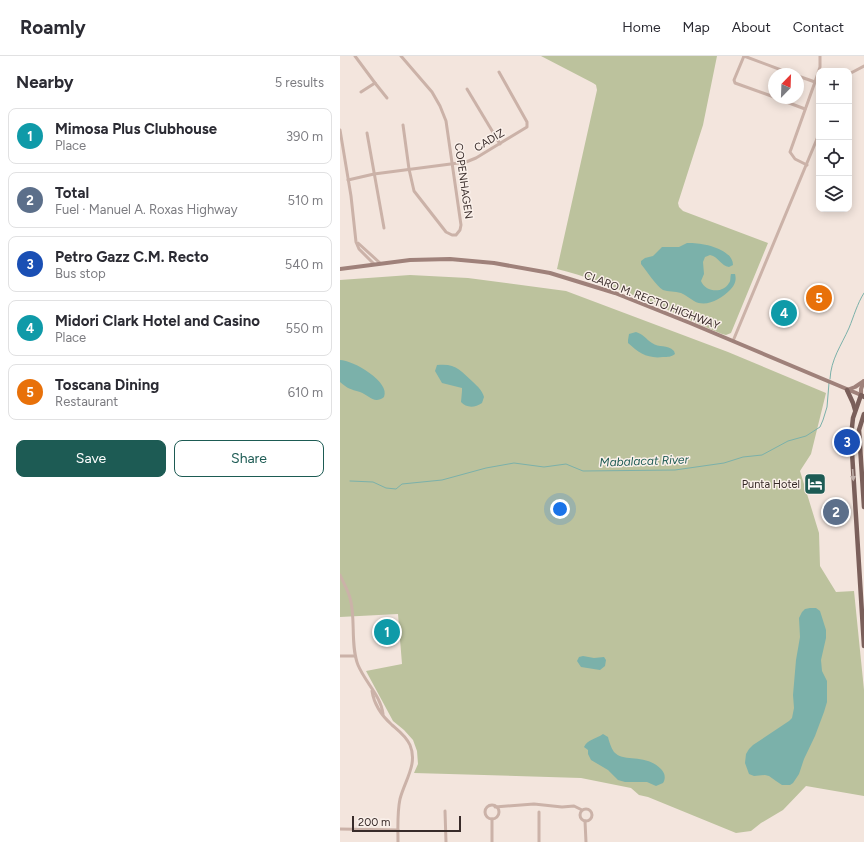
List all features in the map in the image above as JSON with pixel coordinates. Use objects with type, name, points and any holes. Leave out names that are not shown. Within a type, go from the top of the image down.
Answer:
[{"type":"main road","name":"CLARO M. RECTO HIGHWAY","points":[[340,269],[380,263],[425,260],[456,260],[494,263],[544,272],[615,293],[733,341],[847,390]]},
{"type":"main road","points":[[847,390],[864,381]]},
{"type":"main road","points":[[864,381],[861,389],[862,396],[853,418],[851,436],[864,646]]},
{"type":"main road","points":[[847,390],[862,396]]},
{"type":"main road","points":[[847,390],[853,402],[855,411]]},
{"type":"main road","points":[[864,414],[859,430],[864,507]]},
{"type":"street","points":[[356,56],[375,83],[388,98]]},
{"type":"street","name":"COPENHAGEN","points":[[401,56],[432,92],[446,121],[461,225],[460,230],[456,235],[446,232],[417,197],[414,191],[409,169]]},
{"type":"street","points":[[768,95],[735,83],[734,80],[744,56],[776,68]]},
{"type":"street","points":[[807,165],[795,159],[790,152],[820,67],[820,56]]},
{"type":"street","points":[[852,72],[864,66]]},
{"type":"street","name":"CADIZ","points":[[348,180],[374,174],[466,162],[476,158],[527,127],[499,72]]},
{"type":"street","points":[[804,78],[815,82]]},
{"type":"street","points":[[361,92],[375,83]]},
{"type":"street","points":[[467,89],[500,144]]},
{"type":"street","points":[[791,104],[805,109]]},
{"type":"street","points":[[403,125],[409,169]]},
{"type":"street","points":[[340,130],[356,242],[359,249],[374,264]]},
{"type":"street","points":[[367,133],[384,228]]},
{"type":"street","points":[[733,341],[817,140]]},
{"type":"street","points":[[356,242],[380,263]]},
{"type":"street","points":[[340,575],[350,598],[355,656],[358,666],[372,691],[375,704],[390,723],[405,737],[410,745],[413,756],[411,771],[400,798],[398,842]]},
{"type":"street","points":[[340,656],[355,656]]},
{"type":"street","points":[[492,819],[488,817],[485,812],[489,806],[495,807],[534,804],[562,807],[574,806],[582,810],[588,809],[592,813],[591,819],[585,821]]},
{"type":"street","points":[[492,819],[496,818],[498,814],[498,810],[495,807]]},
{"type":"street","points":[[582,810],[580,815],[585,821],[586,842]]},
{"type":"street","points":[[445,811],[446,842]]},
{"type":"street","points":[[538,812],[539,842]]},
{"type":"street","points":[[492,819],[492,842]]},
{"type":"street","points":[[340,829],[398,830]]},
{"type":"green space","points":[[541,56],[717,56],[703,125],[678,203],[679,207],[683,211],[768,243],[731,333],[726,335],[722,334],[620,290],[557,269],[597,90],[596,85],[593,83]]},
{"type":"green space","points":[[410,275],[468,278],[566,291],[728,352],[826,393],[811,454],[800,471],[819,533],[820,566],[836,592],[854,591],[864,690],[864,796],[806,786],[783,810],[761,823],[751,831],[736,833],[648,797],[639,795],[631,788],[581,778],[414,773],[418,764],[417,751],[413,740],[393,721],[366,671],[402,664],[398,614],[340,617],[340,280]]},
{"type":"water","points":[[687,243],[715,247],[728,254],[732,259],[733,265],[729,267],[713,256],[710,255],[705,257],[703,262],[704,274],[701,281],[706,288],[714,290],[723,289],[730,282],[731,274],[735,274],[736,277],[733,287],[713,302],[703,304],[694,301],[681,293],[663,290],[654,282],[641,264],[641,261],[645,258],[653,256],[662,247],[679,247]]},
{"type":"water","points":[[636,332],[657,345],[671,349],[675,354],[669,357],[653,357],[636,350],[628,343],[628,340],[629,334]]},
{"type":"water","points":[[340,360],[353,364],[370,373],[382,385],[385,391],[384,397],[374,400],[340,382]]},
{"type":"water","points":[[437,365],[453,366],[461,371],[481,390],[484,397],[482,403],[471,407],[463,404],[461,402],[462,388],[442,383],[435,371]]},
{"type":"water","points":[[816,608],[820,611],[826,630],[826,638],[821,660],[822,671],[827,681],[827,702],[799,774],[790,785],[782,785],[769,776],[754,776],[749,774],[745,763],[746,754],[753,745],[792,718],[794,708],[793,695],[796,660],[800,637],[799,618],[805,609]]},
{"type":"water","points":[[583,656],[594,658],[604,657],[606,660],[605,666],[600,670],[581,667],[577,661],[579,657]]},
{"type":"water","points":[[603,734],[608,737],[614,752],[618,755],[642,759],[655,764],[661,769],[665,776],[663,783],[656,786],[647,782],[625,782],[618,780],[608,770],[591,760],[588,750],[584,747],[590,741]]},
{"type":"waterway","name":"Mabalacat River","points":[[830,379],[834,359],[849,328],[859,301],[864,293]]},
{"type":"waterway","name":"Mabalacat River","points":[[350,481],[373,482],[386,488],[396,489],[402,484],[442,480],[486,468],[514,463],[544,467],[566,464],[583,471],[675,470],[724,463],[743,457],[762,455],[788,441],[806,436],[820,427],[827,407],[829,383]]},
{"type":"place","name":"Toscana Dining","points":[[819,298]]},
{"type":"place","name":"Midori Clark Hotel and Casino","points":[[784,313]]},
{"type":"place","name":"Petro Gazz C.M. Recto","points":[[847,442]]},
{"type":"place","name":"Punta Hotel","points":[[815,484]]},
{"type":"place","name":"Total","points":[[836,512]]},
{"type":"place","name":"Mimosa Plus Clubhouse","points":[[387,632]]}]
